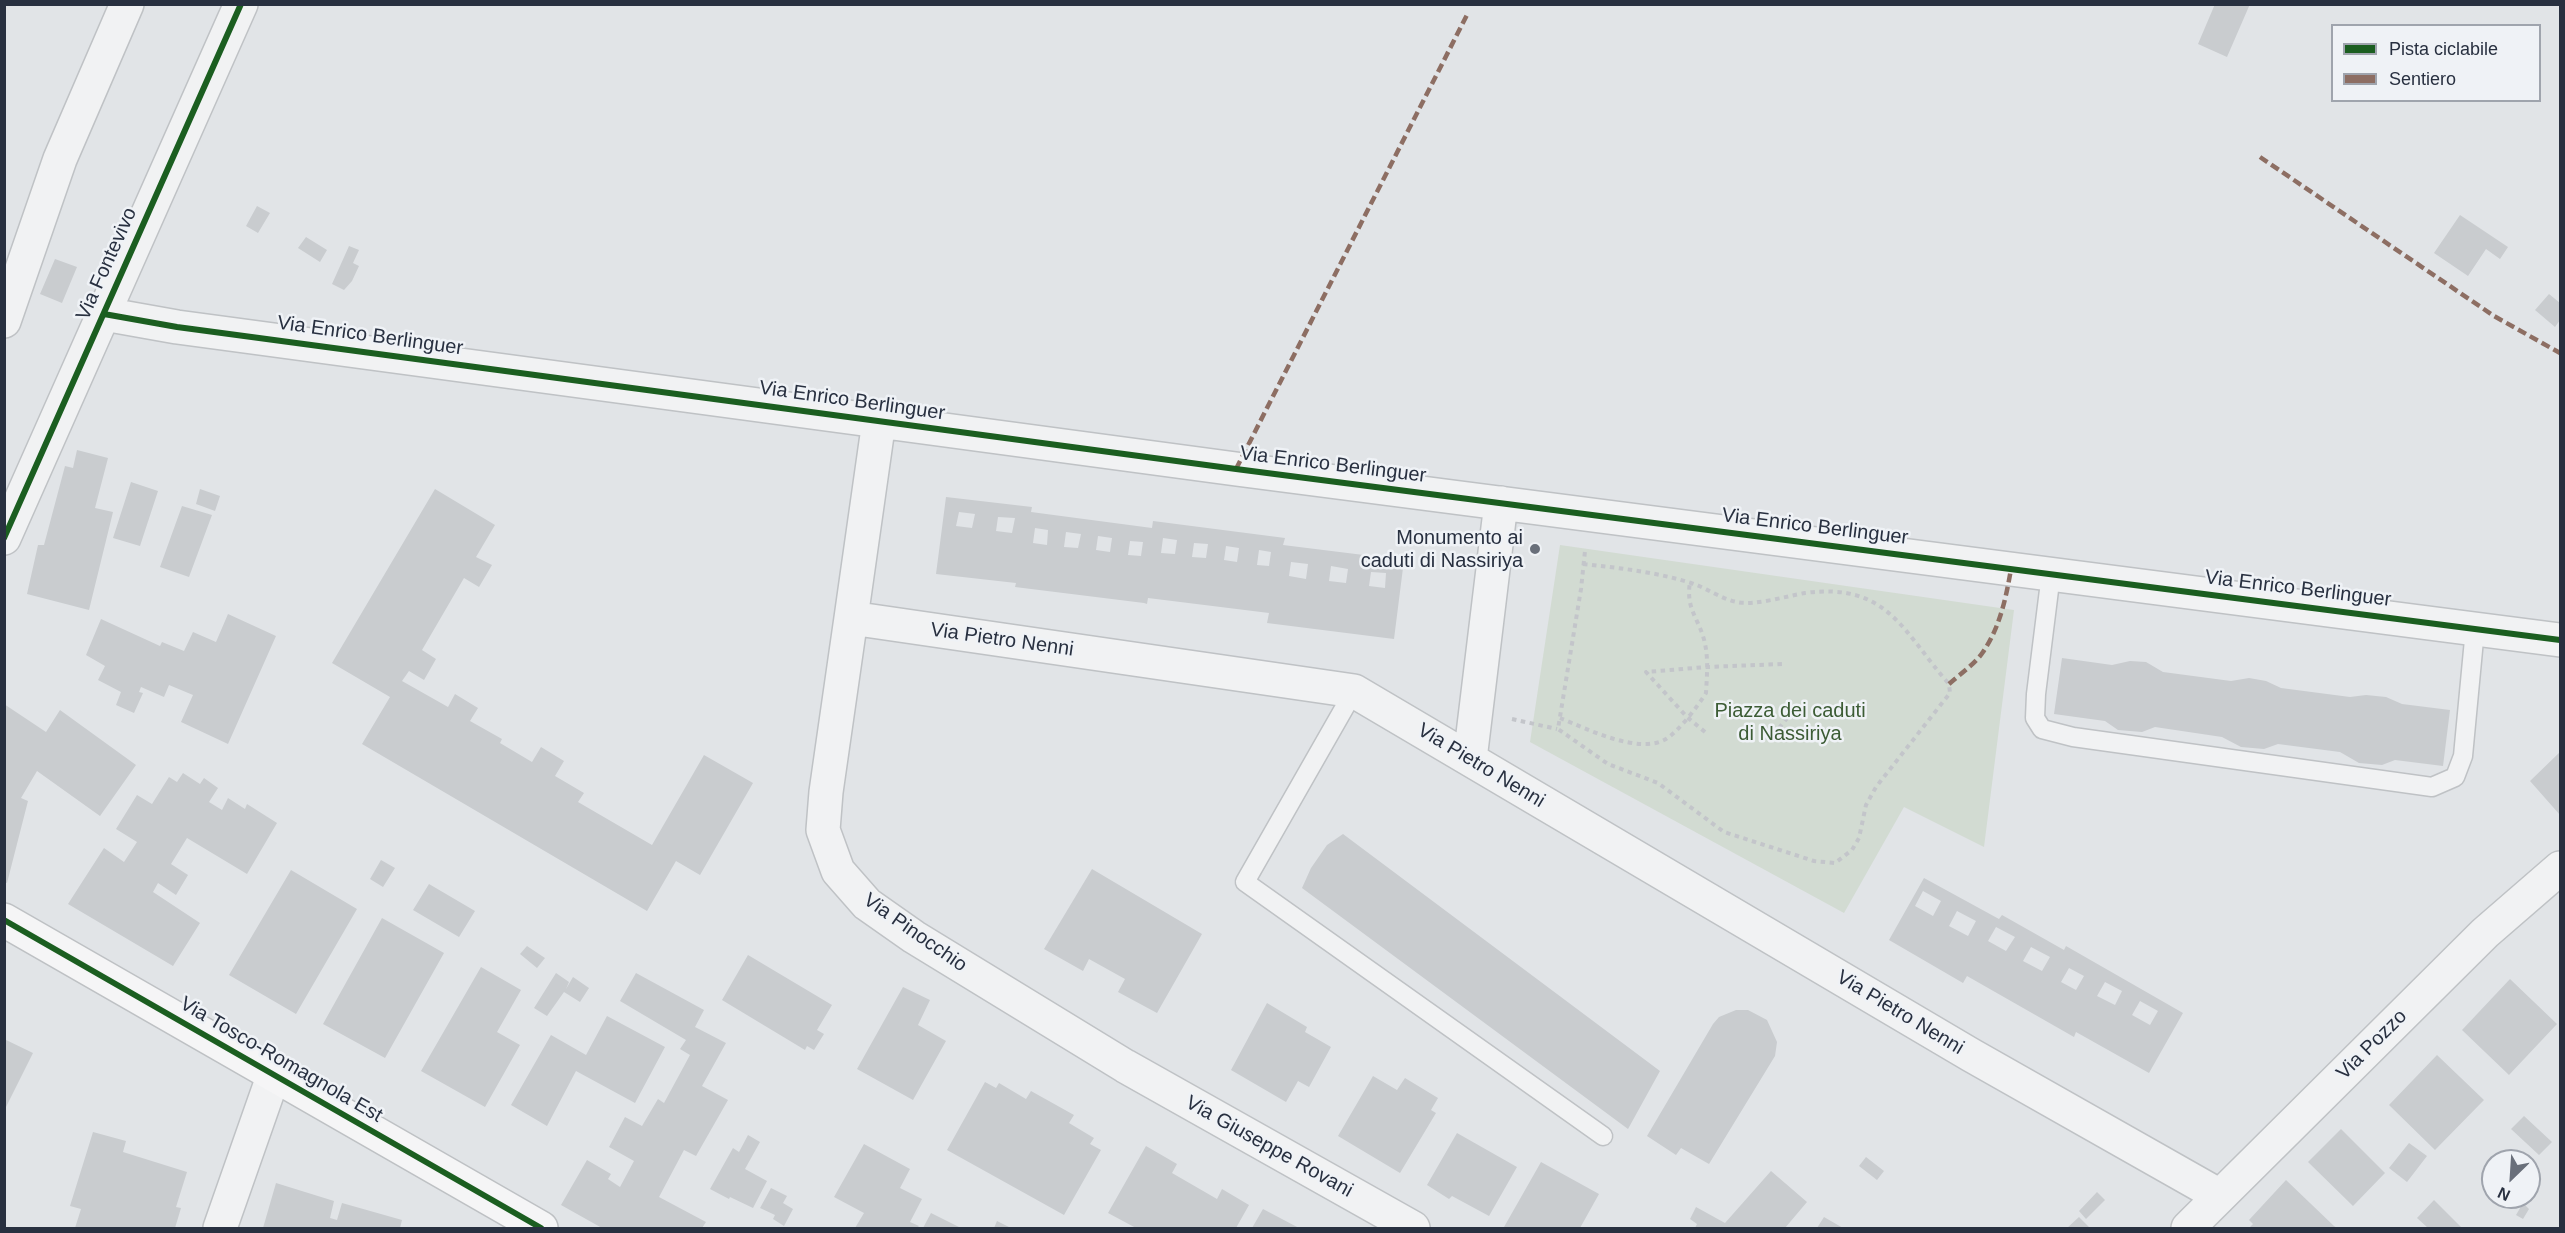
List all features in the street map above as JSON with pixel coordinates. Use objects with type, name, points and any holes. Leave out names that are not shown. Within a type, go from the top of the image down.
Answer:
[{"type":"main road","name":"Via Tosco-Romagnola Est","points":[[4,920],[541,1228]]},
{"type":"street","points":[[4,321],[60,159],[127,4]]},
{"type":"street","name":"Via Fontevivo","points":[[4,538],[241,4]]},
{"type":"street","name":"Via Enrico Berlinguer","points":[[104,314],[177,327],[879,421],[2560,640]]},
{"type":"street","points":[[851,618],[879,421]]},
{"type":"street","points":[[1470,759],[1501,503]]},
{"type":"street","name":"Via Pietro Nenni","points":[[851,618],[1354,691],[1971,1055],[2220,1196]]},
{"type":"street","name":"Via Pinocchio","points":[[851,618],[826,792],[823,830],[838,871],[867,904],[914,937],[1125,1066]]},
{"type":"street","name":"Via Pozzo","points":[[2188,1228],[2485,933],[2560,868]]},
{"type":"street","name":"Via Giuseppe Rovani","points":[[1125,1066],[1413,1228]]},
{"type":"street","points":[[220,1228],[274,1074]]},
{"type":"lane","points":[[2051,574],[2036,694],[2035,718],[2042,729],[2073,737],[2432,787],[2455,777],[2463,756],[2475,629]]},
{"type":"lane","points":[[1354,691],[1245,882],[1603,1136]]},
{"type":"path","points":[[1558,729],[1583,564],[1588,515]]},
{"type":"path","points":[[1476,711],[1558,729],[1608,764],[1658,783],[1724,832],[1814,861],[1835,863],[1852,850],[1859,838],[1866,806],[1876,787],[1950,693],[1949,684],[1899,621],[1872,602],[1835,592],[1815,592],[1738,603],[1690,582],[1644,571],[1583,564]]},
{"type":"path","points":[[1560,717],[1620,740],[1649,745],[1667,738],[1707,693],[1703,635],[1687,597],[1690,582]]},
{"type":"path","points":[[1705,732],[1687,717],[1646,672],[1782,664]]},
{"type":"path","points":[[1779,728],[1793,711]]},
{"type":"green space","name":"Piazza dei caduti di Nassiriya","points":[[1560,545],[2014,610],[1984,847],[1904,807],[1844,913],[1530,742]]},
{"type":"building","points":[[2215,4],[2250,4],[2227,57],[2198,44]]},
{"type":"building","points":[[257,206],[270,213],[258,233],[246,226]]},
{"type":"building","points":[[2460,215],[2508,247],[2500,259],[2486,249],[2468,276],[2434,253]]},
{"type":"building","points":[[306,237],[327,250],[320,262],[298,248]]},
{"type":"building","points":[[349,246],[359,250],[353,263],[359,266],[352,281],[344,290],[332,284]]},
{"type":"building","points":[[55,259],[77,267],[62,303],[40,294]]},
{"type":"building","points":[[2549,294],[2560,303],[2560,320],[2555,327],[2535,310]]},
{"type":"building","points":[[77,450],[108,458],[95,508],[113,512],[89,610],[27,594],[38,545],[44,545],[65,466],[73,468]]},
{"type":"building","points":[[131,482],[158,491],[140,546],[113,538]]},
{"type":"building","points":[[200,489],[220,496],[215,511],[196,504]]},
{"type":"building","points":[[435,489],[495,525],[476,557],[492,565],[479,587],[464,578],[422,650],[436,659],[424,680],[409,671],[402,681],[448,707],[455,694],[478,708],[470,721],[502,739],[500,743],[532,762],[541,747],[564,761],[555,776],[584,793],[578,802],[652,845],[704,755],[753,783],[700,875],[676,861],[647,911],[362,744],[390,697],[332,663]]},
{"type":"building","points":[[946,497],[1032,507],[1031,512],[1152,528],[1153,521],[1285,538],[1283,545],[1404,560],[1394,639],[1267,623],[1269,613],[1148,598],[1147,604],[1015,587],[1016,583],[936,574]],"holes":[[[959,512],[975,514],[972,528],[956,526]],[[998,517],[1015,518],[1012,533],[996,531]],[[1035,528],[1048,530],[1047,545],[1033,543]],[[1066,532],[1081,534],[1078,548],[1064,547]],[[1098,536],[1112,538],[1110,552],[1096,550]],[[1163,538],[1177,540],[1175,554],[1161,553]],[[1130,541],[1143,542],[1141,556],[1128,555]],[[1194,543],[1208,544],[1206,558],[1192,557]],[[1226,546],[1239,548],[1237,562],[1224,560]],[[1259,550],[1271,552],[1269,566],[1257,565]],[[1291,562],[1308,564],[1306,579],[1289,576]],[[1331,566],[1348,569],[1346,583],[1329,581]],[[1371,572],[1386,573],[1385,588],[1369,586]]]},
{"type":"building","points":[[182,506],[212,515],[189,577],[160,567]]},
{"type":"building","points":[[228,614],[276,636],[228,744],[181,722],[193,695],[169,685],[164,697],[141,687],[139,692],[143,693],[134,713],[116,705],[121,692],[98,680],[105,666],[86,655],[101,619],[160,646],[162,642],[184,651],[193,632],[216,642]]},
{"type":"building","points":[[2062,658],[2112,665],[2130,661],[2146,662],[2163,672],[2231,681],[2249,678],[2266,681],[2281,688],[2350,697],[2366,695],[2386,697],[2402,704],[2450,710],[2443,766],[2395,760],[2382,765],[2359,763],[2340,752],[2278,744],[2264,749],[2241,747],[2222,737],[2155,727],[2142,732],[2118,730],[2105,721],[2054,714]]},
{"type":"building","points":[[4,704],[46,732],[60,710],[136,765],[100,816],[37,771],[21,798],[28,801],[7,883],[4,882]]},
{"type":"building","points":[[2560,752],[2560,815],[2530,781]]},
{"type":"building","points":[[183,773],[200,784],[204,778],[218,788],[209,802],[222,810],[228,798],[245,809],[247,804],[277,823],[247,874],[187,838],[171,864],[188,875],[176,895],[158,883],[153,892],[200,923],[173,966],[68,904],[104,848],[124,862],[137,842],[116,829],[137,795],[152,804],[169,777],[177,782]]},
{"type":"building","points":[[1343,834],[1660,1071],[1628,1129],[1302,888],[1311,868],[1327,845]]},
{"type":"building","points":[[381,860],[395,868],[383,887],[370,879]]},
{"type":"building","points":[[1092,869],[1202,934],[1157,1013],[1118,992],[1125,979],[1089,959],[1083,971],[1044,949]]},
{"type":"building","points":[[291,870],[357,909],[296,1014],[229,975]]},
{"type":"building","points":[[1924,878],[1999,919],[2002,915],[2064,950],[2066,946],[2183,1013],[2149,1073],[2076,1032],[2074,1037],[1967,976],[1963,983],[1889,940]],"holes":[[[1923,891],[1941,901],[1933,916],[1915,906]],[[1957,911],[1976,921],[1968,936],[1949,926]],[[1996,927],[2015,937],[2006,951],[1988,941]],[[2031,947],[2050,957],[2042,971],[2023,961]],[[2069,968],[2084,976],[2076,990],[2061,982]],[[2105,982],[2122,991],[2115,1005],[2097,996]],[[2140,1001],[2158,1011],[2150,1025],[2132,1015]]]},
{"type":"building","points":[[429,884],[475,911],[459,937],[413,910]]},
{"type":"building","points":[[382,918],[444,953],[385,1058],[323,1024]]},
{"type":"building","points":[[527,946],[545,958],[537,968],[520,954]]},
{"type":"building","points":[[748,955],[832,1005],[817,1030],[824,1034],[814,1050],[807,1046],[805,1050],[722,1000]]},
{"type":"building","points":[[481,967],[521,990],[497,1032],[520,1045],[485,1107],[421,1071]]},
{"type":"building","points":[[556,973],[569,982],[566,989],[573,977],[589,988],[580,1002],[564,992],[547,1016],[534,1008]]},
{"type":"building","points":[[636,973],[704,1010],[695,1027],[726,1043],[702,1086],[728,1100],[696,1156],[684,1150],[659,1197],[706,1222],[702,1228],[602,1228],[561,1205],[587,1160],[611,1174],[608,1179],[620,1187],[634,1161],[609,1147],[625,1117],[642,1126],[658,1099],[664,1103],[690,1055],[680,1049],[686,1040],[620,1001]]},
{"type":"building","points":[[2510,979],[2557,1024],[2509,1075],[2462,1030]]},
{"type":"building","points":[[903,987],[930,1000],[918,1025],[946,1041],[913,1100],[857,1069]]},
{"type":"building","points":[[1267,1003],[1307,1027],[1305,1032],[1331,1047],[1309,1087],[1298,1081],[1286,1102],[1231,1070]]},
{"type":"building","points":[[1736,1010],[1748,1010],[1767,1020],[1777,1042],[1775,1056],[1709,1164],[1681,1148],[1676,1155],[1647,1136],[1713,1024],[1719,1017]]},
{"type":"building","points":[[607,1016],[665,1047],[635,1103],[576,1071],[547,1126],[511,1105],[551,1035],[586,1055]]},
{"type":"building","points":[[4,1039],[33,1053],[4,1111]]},
{"type":"building","points":[[2437,1055],[2484,1100],[2435,1150],[2389,1105]]},
{"type":"building","points":[[1373,1076],[1397,1090],[1405,1078],[1438,1098],[1431,1110],[1436,1113],[1400,1173],[1338,1136]]},
{"type":"building","points":[[985,1082],[996,1088],[999,1083],[1026,1099],[1031,1091],[1074,1115],[1069,1123],[1094,1138],[1090,1144],[1101,1150],[1064,1215],[947,1150]]},
{"type":"building","points":[[2524,1116],[2552,1142],[2541,1153],[2541,1149],[2533,1149],[2511,1129]]},
{"type":"building","points":[[2341,1129],[2385,1173],[2353,1206],[2308,1162]]},
{"type":"building","points":[[93,1132],[126,1141],[123,1152],[187,1172],[176,1207],[181,1208],[175,1228],[75,1228],[81,1209],[70,1206]]},
{"type":"building","points":[[1457,1133],[1517,1167],[1489,1216],[1452,1196],[1449,1199],[1427,1185]]},
{"type":"building","points":[[748,1135],[760,1142],[745,1169],[767,1181],[753,1208],[710,1189],[733,1148],[739,1152]]},
{"type":"building","points":[[2409,1143],[2427,1156],[2407,1182],[2389,1168]]},
{"type":"building","points":[[864,1144],[910,1169],[900,1188],[922,1199],[910,1222],[919,1226],[917,1228],[855,1228],[864,1213],[834,1197]]},
{"type":"building","points":[[1146,1146],[1177,1164],[1172,1173],[1217,1199],[1222,1189],[1249,1205],[1236,1228],[1136,1228],[1108,1213]]},
{"type":"building","points":[[1866,1157],[1884,1171],[1877,1180],[1859,1166]]},
{"type":"building","points":[[1541,1162],[1599,1194],[1580,1228],[1504,1227]]},
{"type":"building","points":[[1771,1171],[1807,1202],[1785,1228],[1695,1228],[1697,1224],[1690,1219],[1696,1207],[1725,1223]]},
{"type":"building","points":[[2286,1180],[2337,1228],[2249,1228],[2253,1224],[2249,1220]]},
{"type":"building","points":[[276,1183],[334,1201],[330,1218],[337,1220],[342,1203],[402,1220],[400,1228],[263,1228]]},
{"type":"building","points":[[771,1188],[787,1196],[783,1203],[793,1209],[784,1226],[773,1219],[775,1215],[760,1208]]},
{"type":"building","points":[[2097,1192],[2105,1200],[2086,1219],[2079,1211]]},
{"type":"building","points":[[2434,1200],[2462,1228],[2428,1228],[2417,1218]]},
{"type":"building","points":[[1263,1209],[1299,1228],[1252,1228]]},
{"type":"building","points":[[2520,1209],[2529,1209],[2523,1219],[2516,1215]]},
{"type":"building","points":[[931,1213],[961,1228],[923,1228]]},
{"type":"building","points":[[1824,1217],[1843,1228],[1817,1228]]},
{"type":"building","points":[[2079,1217],[2089,1227],[2067,1228]]},
{"type":"building","points":[[997,1221],[1011,1228],[994,1228]]},
{"type":"marked path","points":[[1236,469],[1468,13]]},
{"type":"marked path","points":[[2260,157],[2494,316],[2560,353]]},
{"type":"marked path","points":[[1949,684],[1976,661],[1994,633],[2002,612],[2011,569]]},
{"type":"cycle path","points":[[4,538],[241,4]]},
{"type":"cycle path","points":[[104,314],[177,327],[1236,469],[2560,640]]},
{"type":"cycle path","points":[[4,920],[541,1228]]},
{"type":"place","name":"Monumento ai caduti di Nassiriya","points":[[1535,549]]}]
